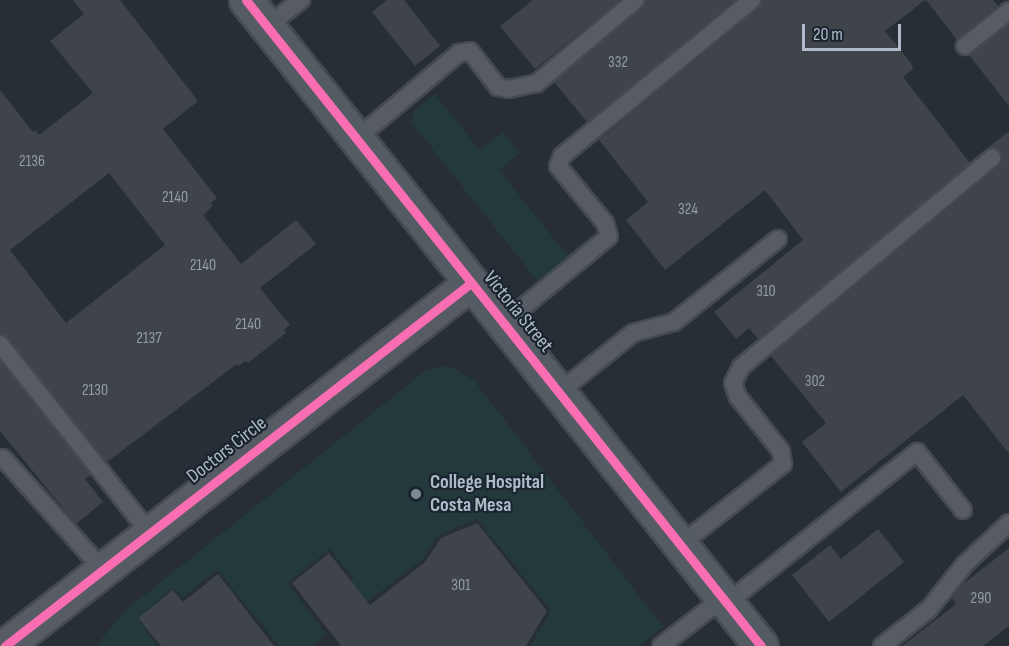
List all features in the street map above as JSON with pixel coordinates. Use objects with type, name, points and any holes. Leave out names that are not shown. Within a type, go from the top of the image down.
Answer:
[{"type":"main road","name":"Victoria Street","points":[[246,0],[761,646]]},
{"type":"street","name":"Doctors Circle","points":[[5,646],[471,283]]},
{"type":"lane","points":[[267,26],[301,0]]},
{"type":"lane","points":[[356,139],[459,53],[470,51],[498,87],[509,89],[537,83],[636,0]]},
{"type":"lane","points":[[504,323],[609,236],[605,223],[558,166],[562,156],[752,0]]},
{"type":"lane","points":[[965,46],[1009,11]]},
{"type":"lane","points":[[680,545],[783,464],[781,452],[738,397],[733,382],[741,367],[992,158]]},
{"type":"lane","points":[[559,392],[633,333],[674,322],[778,239]]},
{"type":"lane","points":[[0,344],[150,533]]},
{"type":"lane","points":[[661,646],[725,600],[917,452],[963,510]]},
{"type":"lane","points":[[3,458],[103,570]]},
{"type":"lane","points":[[882,646],[929,609],[965,564],[1009,523]]},
{"type":"green space","points":[[435,94],[480,150],[503,132],[520,153],[499,170],[567,255],[591,236],[594,240],[539,283],[412,123],[413,111]]},
{"type":"green space","name":"College Hospital Costa Mesa","points":[[443,366],[452,368],[474,380],[663,627],[639,646],[530,646],[551,611],[477,519],[437,536],[422,560],[341,622],[325,602],[354,579],[330,549],[288,583],[327,635],[312,646],[279,646],[217,570],[183,597],[174,588],[137,618],[158,646],[99,646],[102,638],[128,608],[425,371]]},
{"type":"building","points":[[73,0],[120,0],[198,101],[163,129],[217,198],[211,203],[213,206],[203,215],[241,264],[296,220],[316,244],[260,288],[290,325],[284,330],[286,333],[248,363],[245,361],[239,366],[237,364],[107,462],[8,337],[0,334],[0,90],[33,132],[35,130],[39,135],[93,93],[50,41],[84,14]],"holes":[[[109,173],[165,245],[66,323],[10,250]]]},
{"type":"building","points":[[387,0],[404,0],[440,46],[415,66],[372,12]]},
{"type":"building","points":[[533,0],[620,0],[535,69],[500,26]]},
{"type":"building","points":[[646,0],[735,0],[587,122],[554,82],[643,8]]},
{"type":"building","points":[[762,0],[925,0],[885,31],[911,63],[913,69],[903,77],[970,163],[758,339],[749,328],[736,339],[714,312],[803,240],[765,190],[665,270],[626,220],[648,202],[599,140],[759,8]]},
{"type":"building","points":[[926,0],[993,0],[998,6],[957,40]]},
{"type":"building","points":[[1009,24],[1009,106],[969,55]]},
{"type":"building","points":[[1009,131],[1009,454],[963,395],[841,492],[802,442],[826,423],[771,356],[999,166],[1002,161],[1000,152],[995,148],[986,149]]},
{"type":"building","points":[[0,361],[91,475],[85,479],[103,502],[76,524],[0,431]]},
{"type":"building","points":[[477,523],[547,611],[526,646],[341,646],[292,583],[329,553],[370,605],[425,562],[441,538]]},
{"type":"building","points":[[878,529],[904,562],[829,622],[792,575],[830,545],[841,559]]},
{"type":"building","points":[[1009,548],[1009,626],[983,646],[902,646],[956,604],[952,598],[962,585]]},
{"type":"building","points":[[218,574],[274,646],[161,646],[138,618],[173,590],[183,602]]},
{"type":"cycle path","points":[[246,0],[761,646]]},
{"type":"cycle path","points":[[5,646],[471,283]]},
{"type":"place","name":"College Hospital Costa Mesa","points":[[416,494]]}]
